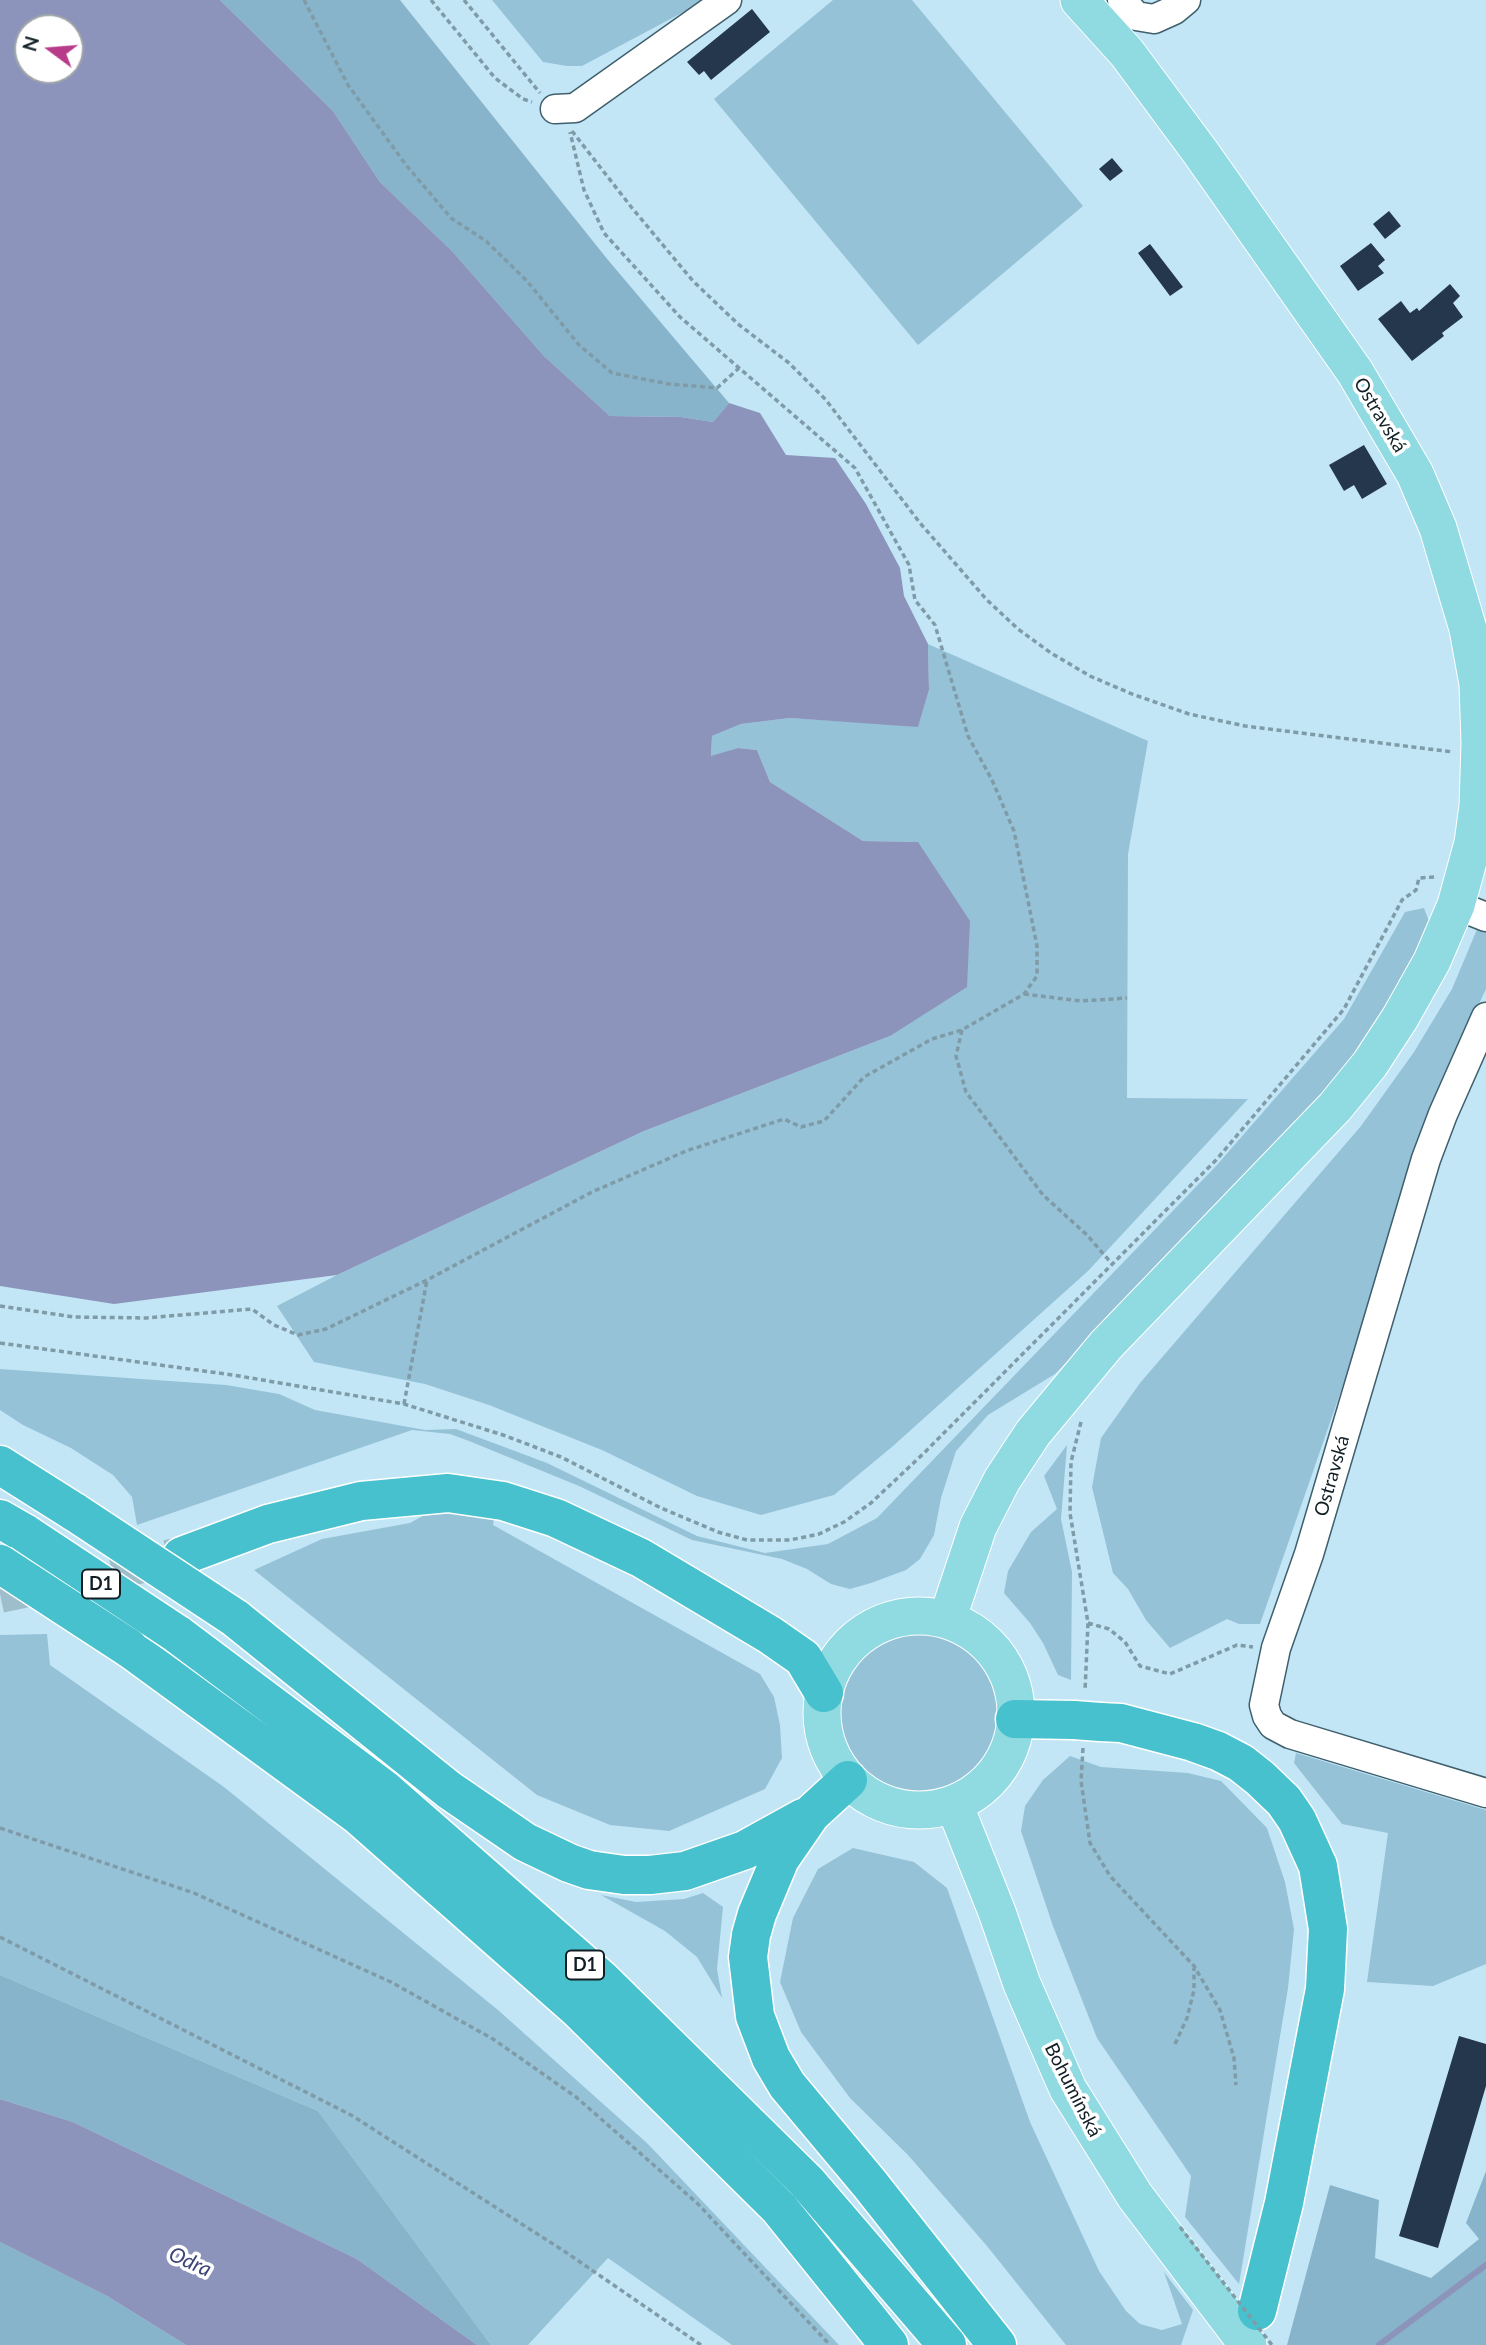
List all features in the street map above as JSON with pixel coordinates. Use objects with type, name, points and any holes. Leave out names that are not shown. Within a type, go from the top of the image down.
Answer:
[{"type":"highway","points":[[0,1465],[235,1618],[449,1790],[505,1830],[569,1863],[589,1870],[624,1875],[685,1871],[745,1850],[811,1814]]},
{"type":"highway","points":[[181,1556],[268,1524],[361,1501],[448,1493],[503,1501],[556,1518],[641,1558],[723,1607],[803,1658],[824,1693]]},
{"type":"highway","name":"D1","points":[[13,1527],[177,1634],[385,1790],[602,1980],[807,2182],[947,2345]]},
{"type":"highway","name":"D1","points":[[0,1564],[129,1648],[359,1816],[578,2009],[779,2208],[889,2345]]},
{"type":"highway","points":[[1015,1719],[1086,1710],[1121,1723],[1193,1742],[1241,1763],[1284,1801],[1297,1820],[1318,1866],[1328,1929],[1325,1989],[1259,2334]]},
{"type":"highway","points":[[848,1780],[811,1814],[780,1859],[751,1935],[748,1969],[759,2028],[771,2058],[787,2085],[869,2183],[997,2345]]},
{"type":"main road","name":"Ostravská","points":[[947,1620],[978,1527],[1002,1480],[1033,1433],[1105,1345],[1335,1107],[1370,1064],[1471,911],[1480,743],[1478,684],[1468,629],[1438,528],[1415,474],[1354,372],[1201,153],[1127,53],[1079,0]]},
{"type":"main road","points":[[929,1617],[947,1620],[973,1633],[994,1652],[1010,1684],[1015,1719],[1012,1737],[997,1770],[985,1784],[954,1804],[926,1810],[898,1808],[871,1798],[848,1780],[833,1758],[824,1733],[824,1693],[838,1660],[862,1634],[894,1619],[929,1617]]},
{"type":"main road","name":"Bohumínská","points":[[954,1804],[1022,1984],[1068,2089],[1113,2165],[1259,2334]]},
{"type":"street","points":[[561,117],[727,0]]},
{"type":"street","points":[[1122,0],[1136,16],[1154,19],[1174,10],[1186,0]]},
{"type":"street","name":"Ostravská","points":[[1486,1017],[1426,1159],[1309,1554],[1276,1648],[1264,1705],[1267,1716],[1279,1729],[1486,1793]]},
{"type":"path","points":[[304,0],[348,85],[406,165],[451,218],[486,241],[527,281],[579,345],[612,373],[669,384],[717,388],[740,368]]},
{"type":"path","points":[[0,1306],[74,1317],[134,1318],[252,1310],[274,1325],[298,1335],[326,1329],[427,1280],[592,1192],[686,1151],[785,1119],[801,1127],[824,1121],[864,1077],[932,1040],[962,1030],[1024,994],[1037,976],[1037,946],[1014,831],[992,780],[968,736],[935,625],[915,600],[909,565],[855,468],[680,317],[604,233],[584,190],[561,117],[523,99],[495,78],[431,0]]},
{"type":"path","points":[[464,0],[693,281],[738,324],[789,363],[826,400],[920,523],[987,600],[1018,629],[1090,676],[1189,714],[1245,726],[1460,753]]},
{"type":"path","points":[[0,1343],[233,1375],[404,1404],[503,1435],[561,1457],[661,1508],[718,1532],[747,1540],[790,1540],[819,1534],[844,1522],[871,1503],[1217,1159],[1345,1009],[1402,900],[1416,890]]},
{"type":"path","points":[[1024,994],[1081,1001],[1127,998]]},
{"type":"path","points":[[962,1030],[956,1056],[966,1092],[1043,1195],[1087,1235],[1113,1265]]},
{"type":"path","points":[[404,1404],[427,1280]]},
{"type":"path","points":[[1084,1413],[1071,1461],[1070,1513],[1088,1623],[1086,1710]]},
{"type":"path","points":[[1088,1623],[1109,1629],[1117,1635],[1125,1642],[1140,1666],[1170,1674],[1237,1646],[1276,1648]]},
{"type":"path","points":[[1082,1759],[1081,1781],[1090,1843],[1110,1876],[1194,1966],[1220,2010],[1234,2057],[1236,2085]]},
{"type":"path","points":[[0,1828],[194,1892],[391,1982],[493,2039],[576,2096],[697,2203],[830,2345]]},
{"type":"path","points":[[0,1937],[351,2115],[565,2250],[701,2345]]},
{"type":"path","points":[[1175,2043],[1187,2018],[1194,1990],[1194,1966]]},
{"type":"path","points":[[1176,2235],[1259,2334]]},
{"type":"shaded area","points":[[220,0],[400,0],[608,260],[729,403],[713,422],[681,417],[610,416],[544,356],[452,251],[380,182],[333,111]]},
{"type":"shaded area","points":[[492,0],[706,0],[582,66],[567,66],[543,62]]},
{"type":"shaded area","points":[[833,0],[912,0],[1083,206],[918,345],[714,99]]},
{"type":"shaded area","points":[[928,644],[1148,741],[1128,854],[1127,1098],[1248,1099],[1088,1271],[893,1446],[834,1495],[761,1515],[697,1496],[602,1450],[489,1405],[425,1384],[314,1362],[277,1306],[337,1275],[644,1131],[890,1036],[918,842],[863,841],[770,782],[757,750],[738,748],[711,757],[712,736],[741,724],[790,718],[918,726],[929,690]]},
{"type":"shaded area","points":[[1424,908],[1431,927],[1367,1046],[1225,1201],[1055,1374],[988,1415],[956,1451],[941,1498],[934,1535],[920,1559],[906,1570],[871,1583],[850,1589],[831,1584],[807,1569],[782,1559],[692,1540],[579,1486],[469,1441],[450,1434],[412,1430],[137,1525],[132,1497],[113,1475],[71,1448],[23,1425],[0,1410],[0,1369],[226,1385],[279,1394],[315,1410],[425,1430],[456,1429],[547,1463],[697,1536],[765,1553],[828,1544],[877,1518],[1217,1165],[1344,1019],[1405,912]]},
{"type":"shaded area","points":[[1478,927],[1486,929],[1486,989],[1465,1034],[1260,1624],[1239,1624],[1227,1619],[1170,1648],[1146,1620],[1128,1589],[1113,1573],[1092,1487],[1101,1438],[1140,1383],[1361,1126],[1414,1052],[1452,989]]},
{"type":"shaded area","points":[[1067,1445],[1061,1519],[1072,1572],[1071,1680],[1058,1675],[1030,1623],[1004,1593],[1008,1571],[1031,1532],[1057,1509],[1044,1476]]},
{"type":"shaded area","points":[[446,1503],[496,1509],[493,1525],[760,1674],[774,1697],[780,1725],[782,1758],[765,1789],[669,1831],[610,1825],[537,1795],[254,1570],[322,1539],[410,1523]]},
{"type":"shaded area","points":[[921,1630],[953,1636],[980,1655],[999,1682],[1005,1714],[999,1746],[980,1773],[953,1792],[921,1798],[889,1792],[862,1773],[843,1746],[837,1714],[843,1682],[862,1655],[889,1636]]},
{"type":"shaded area","points":[[47,1634],[50,1665],[224,1787],[498,2010],[648,2144],[839,2345],[732,2345],[608,2258],[528,2345],[491,2345],[318,2111],[0,1975],[0,1635]]},
{"type":"shaded area","points":[[1296,1753],[1486,1810],[1486,1964],[1433,1986],[1367,1982],[1388,1833],[1342,1824],[1294,1763]]},
{"type":"shaded area","points":[[1070,1756],[1101,1767],[1188,1773],[1221,1781],[1267,1828],[1285,1882],[1294,1929],[1288,1988],[1239,2284],[1185,2217],[1191,2176],[1097,2038],[1053,1926],[1021,1831],[1025,1806],[1043,1780]]},
{"type":"shaded area","points":[[853,1848],[914,1862],[947,1888],[1030,2122],[1099,2271],[1126,2311],[1140,2324],[1162,2330],[1182,2324],[1164,2272],[1193,2310],[1181,2345],[1066,2345],[987,2246],[908,2155],[850,2098],[801,2032],[780,1982],[793,1918],[818,1869]]},
{"type":"shaded area","points":[[703,1893],[723,1907],[717,1969],[722,1998],[697,1957],[665,1931],[601,1895],[636,1902],[684,1899]]},
{"type":"shaded area","points":[[0,1975],[318,2111],[491,2345],[477,2345],[357,2259],[73,2122],[0,2099]]},
{"type":"shaded area","points":[[1486,2171],[1486,2345],[1287,2345],[1330,2185],[1379,2200],[1375,2258],[1431,2278],[1479,2239],[1466,2223]]},
{"type":"shaded area","points":[[0,2242],[107,2296],[186,2345],[0,2345]]},
{"type":"water","points":[[0,0],[220,0],[333,111],[380,182],[452,251],[544,356],[610,416],[681,417],[713,422],[729,403],[760,413],[786,455],[835,458],[866,504],[900,568],[904,596],[928,644],[929,690],[918,727],[790,718],[741,724],[712,736],[711,756],[738,748],[757,750],[770,782],[863,841],[918,842],[970,921],[967,987],[890,1036],[644,1131],[337,1275],[114,1304],[0,1286]]},
{"type":"water","name":"Odra","points":[[0,2099],[73,2122],[357,2259],[477,2345],[186,2345],[107,2296],[0,2242]]},
{"type":"building","points":[[752,9],[770,32],[711,80],[704,71],[699,75],[687,62]]},
{"type":"building","points":[[1112,158],[1123,171],[1110,181],[1099,169]]},
{"type":"building","points":[[1389,211],[1401,226],[1385,239],[1373,224]]},
{"type":"building","points":[[1371,243],[1385,260],[1378,266],[1384,273],[1358,291],[1340,266]]},
{"type":"building","points":[[1150,244],[1183,287],[1170,296],[1138,253]]},
{"type":"building","points":[[1450,284],[1460,296],[1453,303],[1463,317],[1412,361],[1378,319],[1401,301],[1410,313],[1417,308],[1419,311]]},
{"type":"building","points":[[1364,445],[1387,484],[1362,499],[1354,485],[1344,491],[1329,465]]},
{"type":"building","points":[[1459,2036],[1486,2044],[1486,2086],[1438,2248],[1399,2236]]},
{"type":"waterway","points":[[1379,2345],[1486,2265]]},
{"type":"tunnel","points":[[0,1594],[176,1557]]}]
